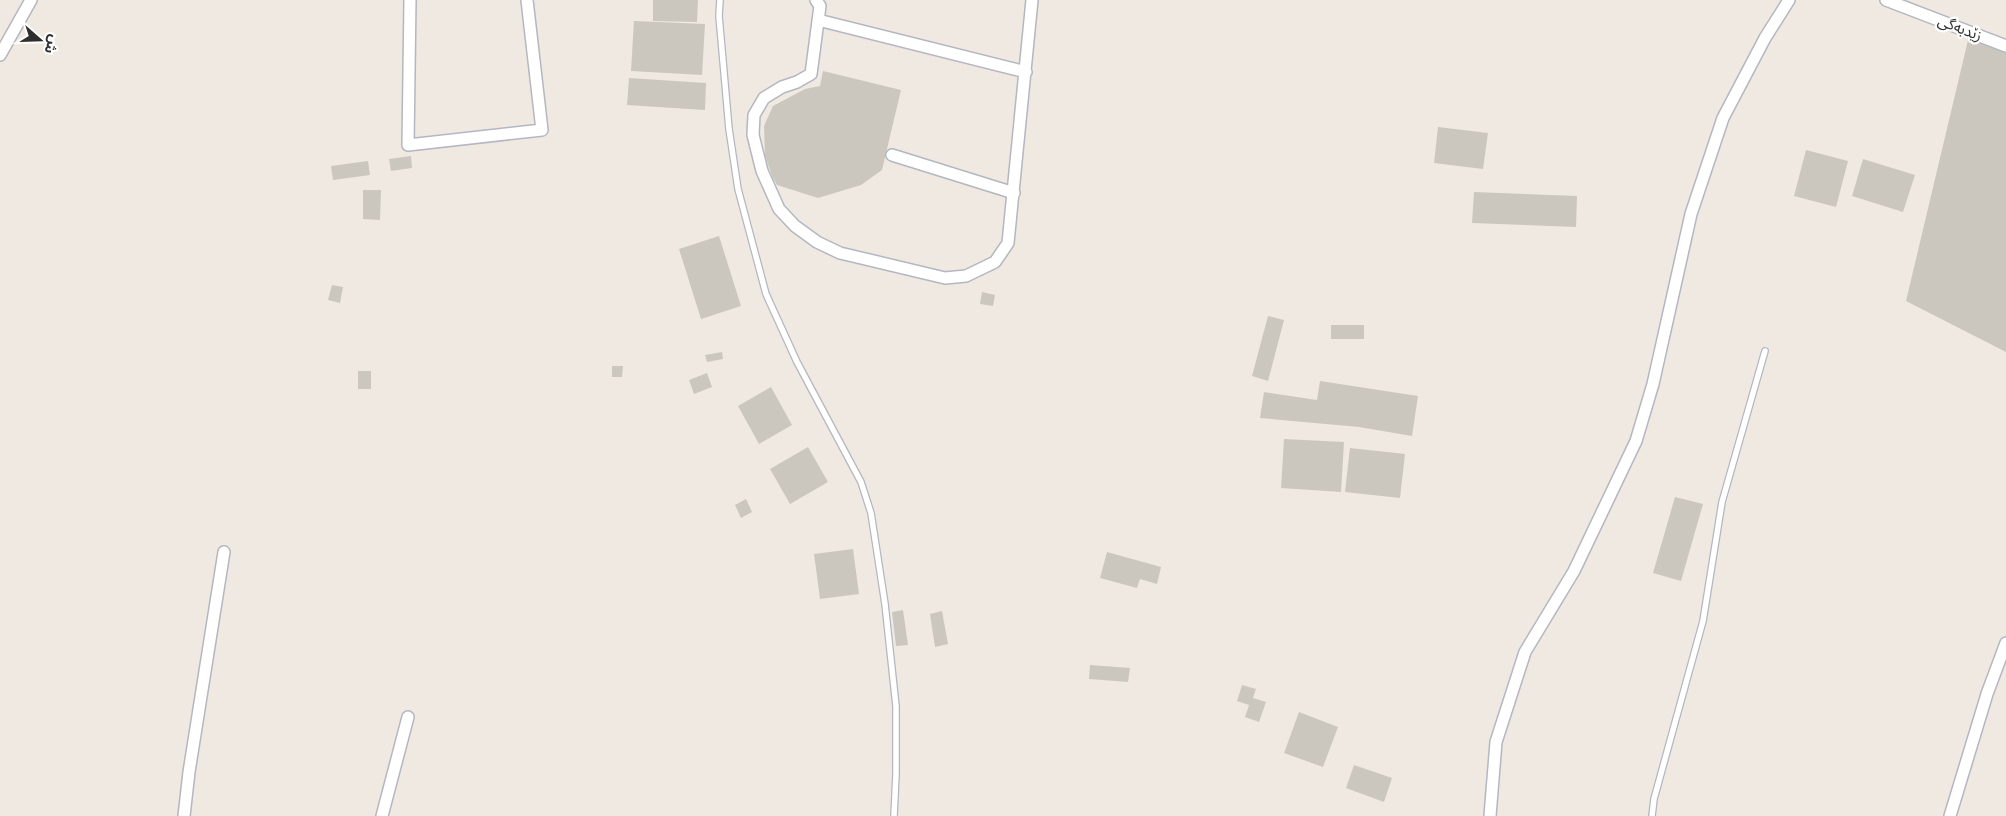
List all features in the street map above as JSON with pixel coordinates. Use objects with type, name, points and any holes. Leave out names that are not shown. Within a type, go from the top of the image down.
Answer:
[{"type":"street","points":[[0,55],[31,0]]},
{"type":"street","points":[[410,0],[408,145],[542,130],[527,0]]},
{"type":"street","points":[[816,0],[820,6],[811,74],[797,82],[782,87],[764,98],[754,115],[753,135],[762,171],[779,209],[795,226],[816,242],[840,252],[945,278],[966,276],[995,262],[1008,243],[1032,0]]},
{"type":"street","points":[[1490,816],[1496,742],[1525,652],[1574,571],[1636,441],[1653,384],[1691,214],[1720,127],[1765,38],[1789,0]]},
{"type":"street","name":"زێدبەگی","points":[[1886,0],[2006,46]]},
{"type":"street","points":[[818,20],[1026,72]]},
{"type":"street","points":[[892,155],[1014,192]]},
{"type":"street","points":[[184,816],[189,772],[224,552]]},
{"type":"street","points":[[1950,816],[1987,694],[2006,643]]},
{"type":"street","points":[[382,816],[408,718]]},
{"type":"lane","points":[[720,0],[719,16],[729,129],[738,189],[766,294],[797,362],[861,482],[871,513],[885,604],[896,706],[894,816]]},
{"type":"lane","points":[[1652,816],[1654,800],[1703,621],[1722,502],[1765,351]]},
{"type":"building","points":[[653,0],[698,0],[697,22],[653,21]]},
{"type":"building","points":[[634,21],[705,24],[702,75],[631,71]]},
{"type":"building","points":[[1969,36],[2006,50],[2006,352],[1906,301]]},
{"type":"building","points":[[823,71],[901,90],[882,170],[861,185],[818,198],[777,185],[765,155],[764,126],[773,106],[805,89],[820,86]]},
{"type":"building","points":[[629,78],[706,83],[705,110],[627,105]]},
{"type":"building","points":[[1438,127],[1488,133],[1483,169],[1434,163]]},
{"type":"building","points":[[1806,150],[1848,161],[1836,207],[1794,196]]},
{"type":"building","points":[[411,156],[412,168],[391,171],[389,159]]},
{"type":"building","points":[[1863,159],[1915,175],[1903,212],[1852,196]]},
{"type":"building","points":[[368,161],[370,175],[333,180],[331,166]]},
{"type":"building","points":[[363,190],[381,190],[380,220],[363,219]]},
{"type":"building","points":[[1474,192],[1577,196],[1576,227],[1472,223]]},
{"type":"building","points":[[719,236],[741,306],[701,319],[679,249]]},
{"type":"building","points":[[332,285],[343,287],[340,303],[328,300]]},
{"type":"building","points":[[982,292],[995,295],[993,306],[980,304]]},
{"type":"building","points":[[1268,316],[1284,320],[1268,381],[1252,376]]},
{"type":"building","points":[[1331,325],[1364,325],[1364,339],[1331,339]]},
{"type":"building","points":[[722,352],[723,359],[707,362],[705,355]]},
{"type":"building","points":[[612,366],[623,366],[622,377],[612,377]]},
{"type":"building","points":[[358,371],[371,371],[371,389],[358,389]]},
{"type":"building","points":[[707,373],[712,387],[694,394],[689,380]]},
{"type":"building","points":[[1320,381],[1418,396],[1412,436],[1359,427],[1260,418],[1264,392],[1317,400]]},
{"type":"building","points":[[771,387],[792,425],[759,444],[738,406]]},
{"type":"building","points":[[1284,439],[1344,442],[1341,492],[1281,488]]},
{"type":"building","points":[[808,447],[828,482],[790,504],[770,469]]},
{"type":"building","points":[[1350,448],[1405,454],[1400,498],[1345,492]]},
{"type":"building","points":[[1675,497],[1703,504],[1681,581],[1653,573]]},
{"type":"building","points":[[746,499],[752,512],[741,518],[735,505]]},
{"type":"building","points":[[853,549],[859,594],[820,599],[814,554]]},
{"type":"building","points":[[1107,552],[1161,567],[1157,584],[1140,579],[1137,588],[1100,578]]},
{"type":"building","points":[[903,610],[908,645],[896,646],[892,612]]},
{"type":"building","points":[[942,611],[948,644],[935,647],[930,614]]},
{"type":"building","points":[[1090,665],[1130,668],[1128,682],[1089,679]]},
{"type":"building","points":[[1242,685],[1256,689],[1253,698],[1266,702],[1259,722],[1245,717],[1249,705],[1237,701]]},
{"type":"building","points":[[1299,712],[1338,727],[1323,767],[1284,753]]},
{"type":"building","points":[[1354,765],[1392,778],[1384,802],[1346,788]]}]
